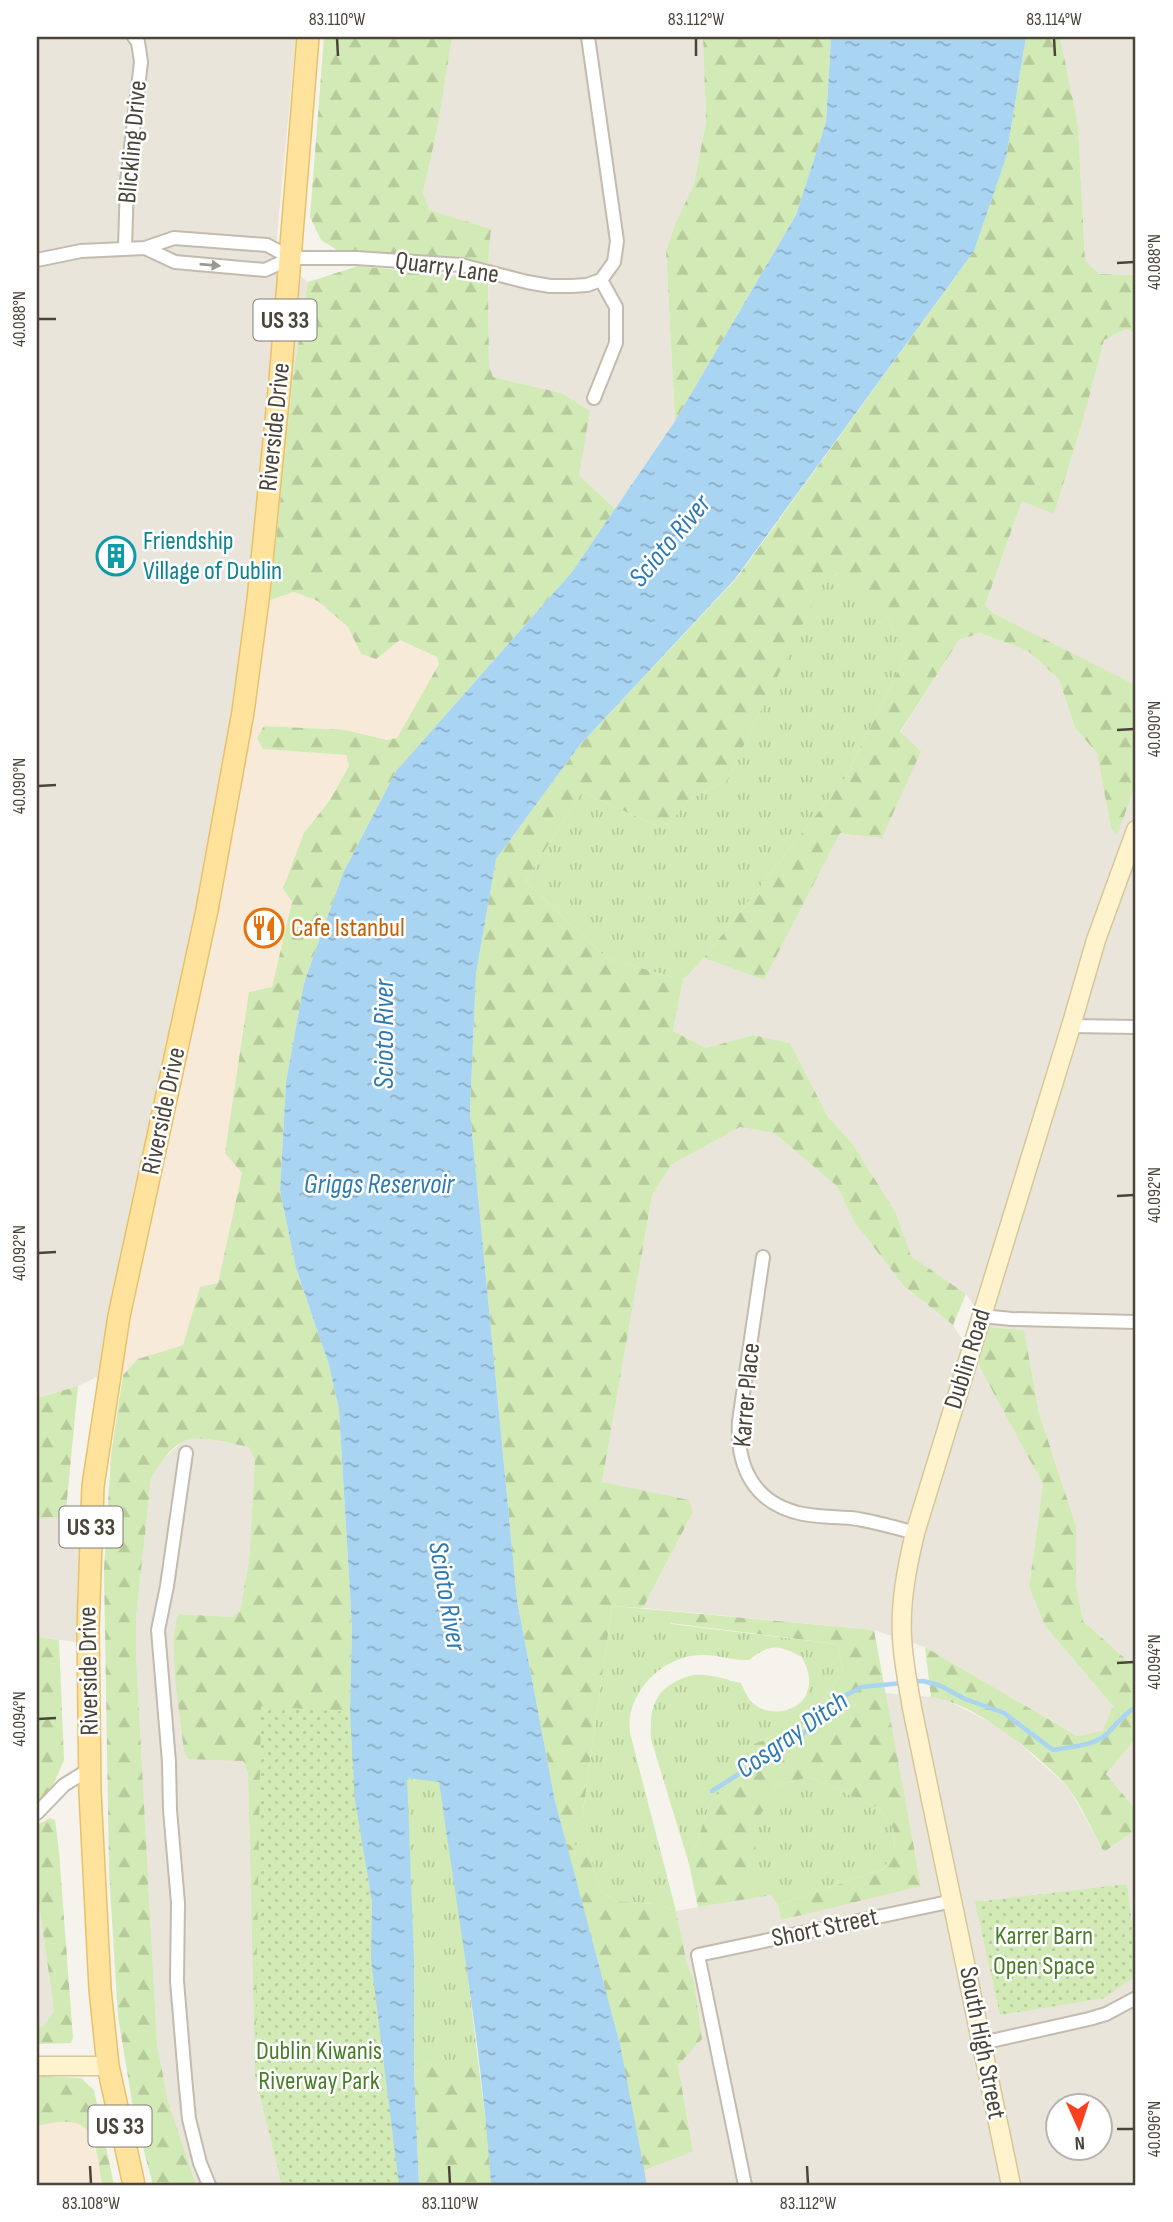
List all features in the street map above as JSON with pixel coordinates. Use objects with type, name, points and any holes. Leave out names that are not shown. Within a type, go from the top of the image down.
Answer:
[{"type":"main road","name":"Riverside Drive","points":[[134,2185],[108,2066],[100,1989],[90,1769],[88,1577],[93,1486],[119,1316],[207,910],[243,712],[258,600],[291,258],[308,37]]},
{"type":"main road","name":"Dublin Road","points":[[953,1901],[904,1659],[901,1637],[906,1571],[1096,940],[1136,830]]},
{"type":"main road","name":"South High Street","points":[[953,1901],[1011,2185]]},
{"type":"main road","points":[[37,2066],[108,2066]]},
{"type":"street","name":"Blickling Drive","points":[[125,248],[127,181],[141,62],[138,42],[134,37]]},
{"type":"street","points":[[587,37],[617,241],[614,262],[601,280],[616,307],[616,343],[594,398]]},
{"type":"street","points":[[37,260],[81,251],[145,248],[174,238],[267,245],[291,258]]},
{"type":"street","points":[[145,248],[175,262],[265,271],[291,258]]},
{"type":"street","name":"Quarry Lane","points":[[291,258],[356,258],[461,265],[550,286],[587,285],[601,280]]},
{"type":"street","points":[[1071,1026],[1136,1027]]},
{"type":"street","name":"Karrer Place","points":[[763,1257],[739,1421],[742,1466],[767,1499],[783,1508],[802,1514],[882,1523],[915,1534]]},
{"type":"street","points":[[981,1316],[1136,1322]]},
{"type":"street","points":[[186,1453],[158,1630],[178,1903],[177,1981],[185,2077],[189,2119],[200,2163],[209,2185]]},
{"type":"street","points":[[37,1813],[64,1786],[90,1769]]},
{"type":"street","name":"Short Street","points":[[745,2185],[698,1955],[953,1901]]},
{"type":"street","points":[[982,2043],[1089,2019],[1106,2014],[1136,1998]]},
{"type":"shaded area","points":[[37,37],[296,37],[275,256],[308,282],[293,376],[270,600],[251,672],[103,1374],[78,1386],[37,1398]]},
{"type":"shaded area","points":[[452,37],[703,37],[706,122],[694,184],[673,229],[666,252],[675,421],[615,509],[579,475],[561,393],[493,377],[489,366],[488,263],[491,229],[428,210],[423,193],[438,125]]},
{"type":"shaded area","points":[[1060,37],[1136,37],[1136,275],[1100,274],[1085,261],[1078,124]]},
{"type":"shaded area","points":[[1126,329],[1136,334],[1136,678],[1131,684],[993,613],[985,605],[1022,501],[1054,513],[1104,340]]},
{"type":"shaded area","points":[[294,592],[318,601],[348,627],[361,654],[376,659],[399,640],[437,657],[439,664],[397,738],[388,740],[345,730],[264,726],[257,738],[263,749],[346,755],[349,766],[330,800],[304,833],[283,888],[292,902],[272,987],[242,1173],[218,1283],[200,1287],[183,1345],[138,1359],[123,1375],[103,1374],[251,672],[270,600]]},
{"type":"shaded area","points":[[980,633],[1028,651],[1059,679],[1075,728],[1097,753],[1111,828],[1117,834],[1136,784],[1136,1661],[1129,1662],[1083,1621],[1076,1584],[1076,1526],[1039,1413],[1024,1330],[989,1327],[966,1294],[911,1256],[896,1213],[852,1143],[828,1117],[790,1043],[753,1035],[706,1048],[673,1031],[683,980],[704,958],[764,980],[840,832],[900,733],[959,640]]},
{"type":"shaded area","points":[[740,1127],[774,1133],[838,1186],[855,1223],[904,1286],[953,1325],[989,1383],[1043,1484],[1029,1587],[1045,1626],[1113,1706],[1102,1731],[1077,1736],[925,1647],[874,1630],[643,1608],[693,1512],[602,1482],[652,1196],[671,1165]]},
{"type":"shaded area","points":[[198,1437],[250,1447],[255,1460],[249,1560],[240,1612],[232,1617],[179,1614],[248,1773],[255,2075],[282,2185],[196,2185],[168,2101],[157,2044],[136,1617],[151,1479],[161,1461],[183,1441]]},
{"type":"shaded area","points":[[66,1510],[80,1517],[76,1642],[37,1637],[37,1518],[58,1517]]},
{"type":"shaded area","points":[[884,1693],[943,1698],[1003,1729],[1068,1787],[1104,1852],[1136,1830],[1136,2185],[647,2185],[643,2171],[693,2150],[678,2065],[693,1977],[687,1964],[676,1911],[771,1894],[778,1905],[781,1920],[921,1885]]},
{"type":"shaded area","points":[[1134,1739],[1136,1740],[1136,1810],[1106,1774]]},
{"type":"shaded area","points":[[37,1889],[54,2011],[43,2026],[37,2028]]},
{"type":"shaded area","points":[[58,2120],[79,2122],[90,2132],[102,2185],[37,2185],[37,2126]]},
{"type":"green space","points":[[324,37],[452,37],[438,125],[423,193],[429,210],[491,229],[488,263],[337,250],[321,240],[310,217]]},
{"type":"green space","points":[[703,37],[831,37],[826,122],[796,215],[675,421],[666,252],[673,229],[694,184],[706,122]]},
{"type":"green space","points":[[1026,37],[1060,37],[1078,124],[1085,261],[1100,274],[1136,275],[1136,334],[1126,329],[1104,340],[1054,514],[1022,501],[985,605],[993,613],[1131,683],[1136,678],[1136,784],[1117,835],[1111,828],[1097,753],[1075,728],[1059,679],[1028,651],[980,633],[959,640],[900,732],[921,751],[882,838],[840,833],[764,980],[704,958],[845,778],[906,655],[888,618],[838,573],[824,581],[727,780],[690,799],[664,829],[582,792],[525,881],[606,958],[683,980],[673,1031],[706,1048],[753,1035],[790,1043],[828,1117],[852,1143],[896,1213],[911,1256],[966,1294],[953,1325],[904,1286],[855,1223],[837,1186],[774,1133],[740,1127],[671,1165],[652,1196],[602,1482],[689,1500],[693,1512],[643,1608],[612,1606],[582,1818],[562,1827],[517,1600],[470,1112],[476,974],[496,859],[579,746],[736,579],[974,251],[1006,158]]},
{"type":"green space","points":[[358,266],[488,279],[489,366],[493,377],[561,393],[590,411],[579,475],[615,509],[572,572],[396,771],[343,873],[304,983],[286,1082],[280,1191],[296,1268],[329,1365],[339,1410],[352,1627],[350,1712],[399,2185],[282,2185],[255,2075],[248,1773],[243,1761],[188,1759],[184,1751],[176,1681],[174,1643],[179,1614],[232,1617],[240,1611],[249,1560],[255,1460],[249,1447],[203,1438],[181,1443],[171,1450],[151,1479],[136,1617],[157,2044],[168,2101],[196,2185],[153,2185],[134,2113],[118,2017],[109,1872],[104,1569],[111,1455],[123,1375],[138,1359],[183,1345],[200,1287],[218,1283],[242,1173],[225,1153],[249,992],[272,987],[292,902],[283,888],[304,833],[330,800],[349,766],[346,755],[263,749],[257,738],[264,726],[345,730],[387,740],[397,738],[439,664],[437,657],[400,640],[376,659],[361,654],[348,627],[318,601],[294,592],[270,600],[293,376],[308,282]]},
{"type":"green space","points":[[839,573],[888,618],[906,655],[845,778],[704,958],[683,980],[606,958],[525,881],[582,792],[664,829],[690,799],[727,780],[824,580]]},
{"type":"green space","points":[[989,1327],[1024,1330],[1039,1413],[1076,1526],[1076,1584],[1083,1621],[1129,1662],[1136,1661],[1136,1740],[1106,1774],[1136,1810],[1136,1830],[1104,1852],[1071,1791],[1039,1759],[1003,1731],[965,1708],[931,1697],[925,1647],[1077,1736],[1102,1731],[1113,1706],[1045,1626],[1029,1587],[1043,1484],[978,1364]]},
{"type":"green space","points":[[78,1386],[66,1510],[59,1517],[37,1518],[37,1398]]},
{"type":"green space","points":[[612,1606],[669,1611],[671,1624],[837,1644],[843,1673],[802,1725],[744,1748],[748,1769],[711,1801],[689,1864],[651,1739],[652,1711],[659,1696],[671,1684],[681,1679],[708,1675],[741,1683],[756,1706],[765,1710],[784,1711],[801,1702],[807,1694],[807,1670],[802,1657],[780,1648],[769,1648],[749,1660],[706,1655],[688,1657],[676,1660],[654,1674],[638,1694],[630,1717],[630,1733],[676,1911],[654,1904],[615,1901],[600,1890],[587,1846],[566,1844],[562,1827],[582,1818]]},
{"type":"green space","points":[[669,1611],[874,1630],[921,1886],[781,1920],[778,1905],[883,1869],[895,1851],[894,1830],[879,1808],[810,1777],[777,1785],[757,1821],[753,1898],[698,1907],[689,1864],[711,1801],[747,1769],[744,1748],[802,1725],[843,1673],[837,1644],[670,1623]]},
{"type":"green space","points":[[37,1637],[59,1640],[64,1760],[53,1786],[37,1802]]},
{"type":"green space","name":"Dublin Kiwanis Riverway Park","points":[[261,1706],[350,1712],[355,1801],[372,1902],[371,1960],[399,2185],[282,2185],[255,2075]]},
{"type":"green space","points":[[810,1777],[879,1808],[894,1830],[895,1852],[883,1869],[778,1905],[771,1895],[753,1898],[756,1821],[777,1785]]},
{"type":"green space","points":[[406,1778],[439,1781],[464,1945],[478,2061],[433,2061],[414,2073],[414,1957]]},
{"type":"green space","points":[[50,1818],[55,1820],[59,1851],[73,2038],[71,2043],[37,2044],[37,2028],[43,2026],[54,2011],[37,1889],[37,1825]]},
{"type":"green space","points":[[566,1844],[587,1846],[600,1890],[615,1901],[654,1904],[676,1911],[687,1964],[693,1977],[702,2039],[678,2065],[693,2151],[643,2171],[620,2044]]},
{"type":"green space","name":"Karrer Barn Open Space","points":[[1127,1884],[1136,1976],[1104,1998],[1000,2015],[975,1902]]},
{"type":"green space","points":[[433,2061],[478,2061],[491,2185],[419,2185],[414,2073]]},
{"type":"green space","points":[[37,2076],[81,2078],[94,2090],[114,2185],[102,2185],[93,2141],[81,2125],[56,2122],[37,2126]]},
{"type":"water","name":"Griggs Reservoir","points":[[831,37],[1026,37],[1006,158],[974,251],[735,579],[579,746],[496,859],[476,974],[470,1112],[517,1600],[555,1801],[620,2044],[647,2185],[491,2185],[476,2033],[439,1782],[407,1778],[419,2185],[399,2185],[371,1960],[372,1902],[355,1800],[350,1712],[352,1627],[339,1410],[329,1365],[296,1268],[280,1191],[286,1082],[304,983],[343,873],[396,771],[572,572],[675,421],[796,215],[826,122]]},
{"type":"waterway","name":"Cosgray Ditch","points":[[910,1682],[923,1681],[941,1686],[965,1699],[1004,1713],[1053,1750],[1102,1738],[1136,1707]]},
{"type":"waterway","name":"Cosgray Ditch","points":[[712,1791],[810,1729],[830,1703],[862,1687],[902,1683]]},
{"type":"place","name":"Friendship Village of Dublin","points":[[116,556]]},
{"type":"place","name":"Cafe Istanbul","points":[[264,928]]},
{"type":"water label","name":"Scioto River","points":[[670,541]]},
{"type":"water label","name":"Scioto River","points":[[384,1034]]},
{"type":"water label","name":"Scioto River","points":[[447,1596]]}]
